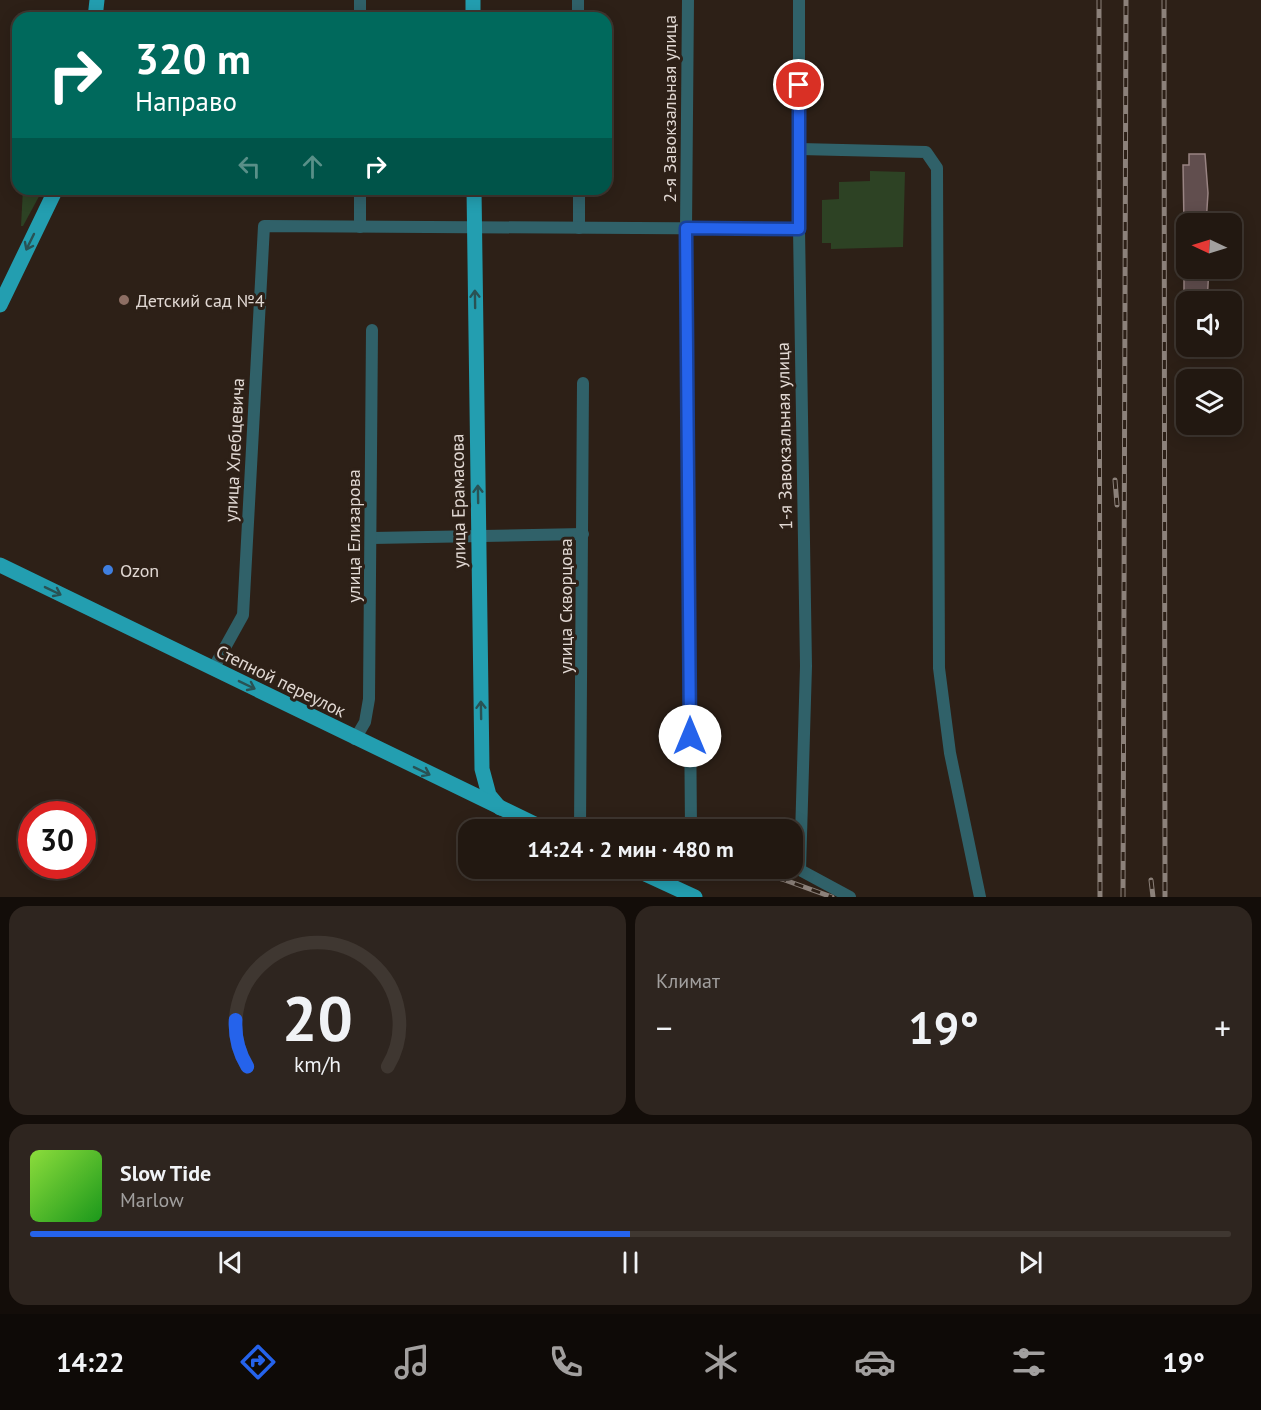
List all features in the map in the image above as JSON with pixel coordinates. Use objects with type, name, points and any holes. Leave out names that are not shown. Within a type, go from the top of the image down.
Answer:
[{"type":"main road","points":[[0,305],[53,195]]},
{"type":"main road","name":"улица Ерамасова","points":[[474,195],[482,769],[489,795],[500,808]]},
{"type":"main road","name":"Степной переулок","points":[[0,565],[524,819]]},
{"type":"main road","points":[[450,784],[466,785],[472,782],[482,769]]},
{"type":"main road","points":[[656,879],[694,897]]},
{"type":"street","name":"2-я Завокзальная улица","points":[[688,0],[686,228],[691,819]]},
{"type":"street","name":"1-я Завокзальная улица","points":[[798,819],[806,666],[799,229],[799,0]]},
{"type":"street","points":[[800,149],[926,152],[937,168],[939,668],[950,753],[980,897]]},
{"type":"street","points":[[360,195],[360,227],[799,229]]},
{"type":"street","points":[[579,195],[579,228]]},
{"type":"street","name":"улица Хлебцевича","points":[[213,669],[243,615],[264,226],[360,227]]},
{"type":"street","name":"улица Елизарова","points":[[355,739],[364,722],[369,699],[372,330]]},
{"type":"street","name":"улица Скворцова","points":[[583,383],[583,819]]},
{"type":"street","points":[[372,538],[583,534]]},
{"type":"street","points":[[803,873],[850,897]]},
{"type":"green space","points":[[870,171],[905,172],[903,247],[831,249],[831,243],[822,243],[822,200],[839,199],[839,182],[870,181]]},
{"type":"green space","points":[[23,195],[40,195],[23,226],[21,226]]},
{"type":"building","points":[[1189,154],[1205,154],[1208,193],[1207,213],[1184,213],[1183,165],[1189,165]]},
{"type":"building","points":[[1184,279],[1208,279],[1208,291],[1184,291]]},
{"type":"railway","points":[[1099,0],[1100,897]]},
{"type":"railway","points":[[1123,897],[1126,0]]},
{"type":"railway","points":[[1164,0],[1165,897]]},
{"type":"railway","points":[[1115,480],[1117,505]]},
{"type":"railway","points":[[782,879],[832,897]]},
{"type":"railway","points":[[1151,880],[1153,897]]},
{"type":"place","name":"Детский сад №4","points":[[124,300]]},
{"type":"place","name":"Ozon","points":[[108,570]]},
{"type":"route","points":[[690,736],[686,228],[799,229],[799,85]]}]
